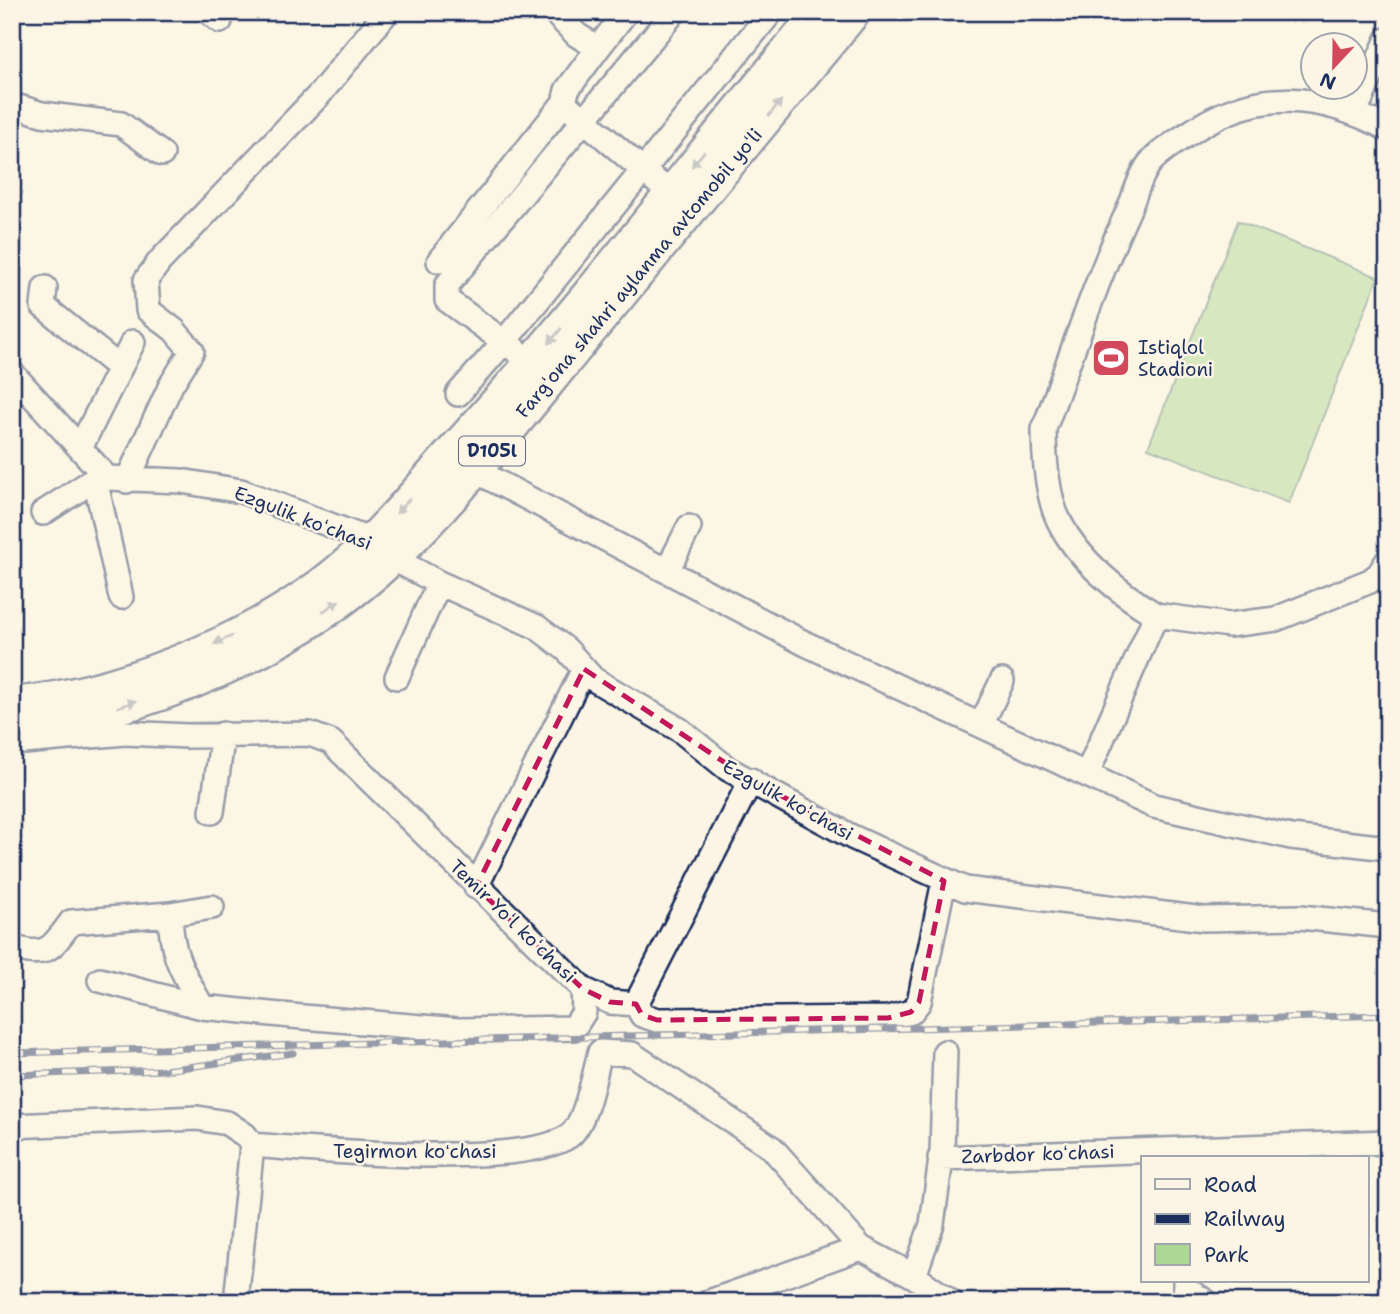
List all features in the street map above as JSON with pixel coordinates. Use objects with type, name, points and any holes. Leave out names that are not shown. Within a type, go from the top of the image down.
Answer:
[{"type":"highway","name":"Fargʻona shahri aylanma avtomobil yoʻli","points":[[12,704],[123,681],[241,632],[382,549],[476,471],[854,12]]},
{"type":"highway","name":"Fargʻona shahri aylanma avtomobil yoʻli","points":[[12,727],[83,718],[186,684],[298,628],[349,595],[382,549],[811,15]]},
{"type":"street","points":[[43,513],[110,479],[192,351],[174,330],[148,310],[146,279],[160,261],[328,85],[387,12]]},
{"type":"street","points":[[563,12],[559,17],[578,35],[598,48]]},
{"type":"street","points":[[439,261],[564,103],[566,90],[626,12]]},
{"type":"street","points":[[533,363],[447,300],[447,285],[674,12]]},
{"type":"street","points":[[457,394],[505,342],[771,12]]},
{"type":"street","points":[[1355,112],[1388,39]]},
{"type":"street","points":[[1388,129],[1355,112],[1327,104],[1275,100],[1237,107],[1215,116],[1150,163],[1117,235],[1044,429],[1044,457],[1058,520],[1085,558],[1134,602],[1156,615],[1229,625],[1276,619],[1370,581],[1379,574],[1388,560]]},
{"type":"street","points":[[564,103],[670,193]]},
{"type":"street","points":[[12,105],[42,114],[121,124],[162,153]]},
{"type":"street","points":[[45,288],[43,306],[120,368]]},
{"type":"street","points":[[81,446],[133,342]]},
{"type":"street","points":[[12,373],[110,479],[121,597]]},
{"type":"street","points":[[476,471],[806,645],[1154,806],[1291,837],[1388,848]]},
{"type":"street","name":"Ezgulik koʻchasi","points":[[110,479],[181,481],[242,491],[382,549],[439,583],[537,627],[567,650],[593,679],[680,730],[728,769],[852,837],[965,889],[1203,919],[1300,917],[1388,926]]},
{"type":"street","points":[[667,571],[689,527]]},
{"type":"street","points":[[397,677],[439,583]]},
{"type":"street","points":[[1087,774],[1156,615]]},
{"type":"street","points":[[476,887],[584,669]]},
{"type":"street","points":[[981,725],[1002,681]]},
{"type":"street","name":"Temir Yoʻl koʻchasi","points":[[12,743],[125,733],[310,734],[331,742],[583,989],[584,1012],[574,1028],[458,1030],[202,1007],[100,980]]},
{"type":"street","points":[[212,812],[223,734]]},
{"type":"street","points":[[636,1004],[751,780]]},
{"type":"street","points":[[636,1004],[642,1015],[657,1020],[888,1018],[911,1012],[919,1002],[944,881]]},
{"type":"street","points":[[12,947],[38,954],[52,948],[71,922],[170,914],[212,907]]},
{"type":"street","points":[[170,914],[170,933],[180,973],[202,1007]]},
{"type":"street","points":[[583,989],[610,1002],[636,1004]]},
{"type":"street","name":"Tegirmon koʻchasi","points":[[252,1145],[429,1155],[508,1152],[547,1145],[571,1135],[581,1118],[600,1052],[632,1055],[772,1148],[861,1248]]},
{"type":"street","points":[[914,1276],[932,1224],[940,1158],[945,1052]]},
{"type":"street","points":[[12,1126],[197,1118],[227,1123],[245,1135],[252,1145],[236,1302]]},
{"type":"street","name":"Zarbdor koʻchasi","points":[[940,1158],[1183,1154],[1388,1142]]},
{"type":"street","points":[[709,1302],[861,1248],[914,1276],[951,1302]]},
{"type":"street","points":[[1185,1282],[1185,1288],[1206,1302]]},
{"type":"highlighted area","points":[[584,669],[751,780],[944,881],[919,1002],[911,1012],[888,1018],[657,1020],[642,1015],[636,1004],[610,1002],[583,989],[476,887]]},
{"type":"green space","points":[[1238,221],[1378,277],[1289,503],[1148,448]]},
{"type":"railway","points":[[12,1053],[1388,1015]]},
{"type":"railway","points":[[12,1075],[165,1070],[293,1053]]},
{"type":"place","name":"Istiqlol Stadioni","points":[[1111,358]]}]
